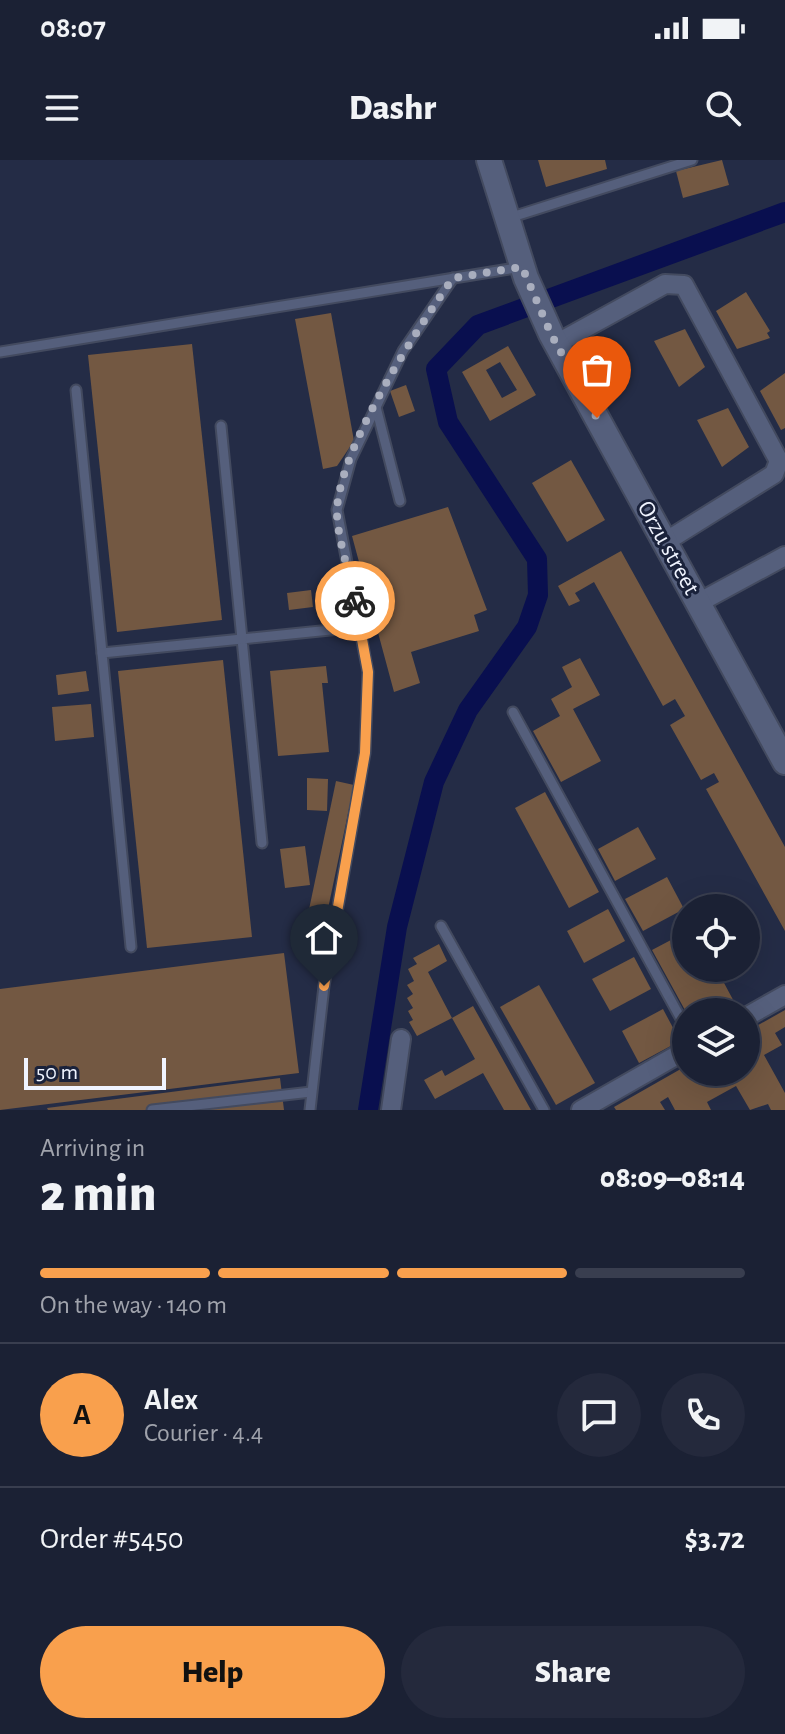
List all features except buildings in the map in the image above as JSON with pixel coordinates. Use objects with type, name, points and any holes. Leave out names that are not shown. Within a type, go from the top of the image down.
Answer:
[{"type":"main road","name":"Orzu street","points":[[489,160],[524,272],[554,339],[785,762]]},
{"type":"street","points":[[554,339],[665,284],[684,285],[782,466],[665,542]]},
{"type":"street","points":[[698,603],[785,556]]},
{"type":"street","points":[[760,1009],[785,995]]},
{"type":"street","points":[[391,1110],[401,1039]]},
{"type":"street","points":[[581,1110],[672,1058]]},
{"type":"lane","points":[[506,220],[692,160]]},
{"type":"lane","points":[[0,352],[453,278],[524,272]]},
{"type":"lane","points":[[310,1110],[324,986],[365,753],[368,672],[337,510],[351,459],[403,351],[453,278]]},
{"type":"lane","points":[[76,390],[131,947]]},
{"type":"lane","points":[[376,407],[400,501]]},
{"type":"lane","points":[[221,426],[262,843]]},
{"type":"lane","points":[[102,653],[360,627]]},
{"type":"lane","points":[[513,712],[672,1002]]},
{"type":"lane","points":[[441,926],[544,1110]]},
{"type":"lane","points":[[152,1110],[311,1092]]},
{"type":"waterway","points":[[368,1110],[397,927],[434,782],[468,710],[527,627],[538,595],[537,559],[448,422],[436,369],[478,325],[785,212]]},
{"type":"way so far","points":[[355,601],[337,510],[351,459],[403,351],[453,278],[522,267],[551,334],[597,418]]},
{"type":"route","points":[[324,986],[365,753],[368,672],[355,601]]}]
